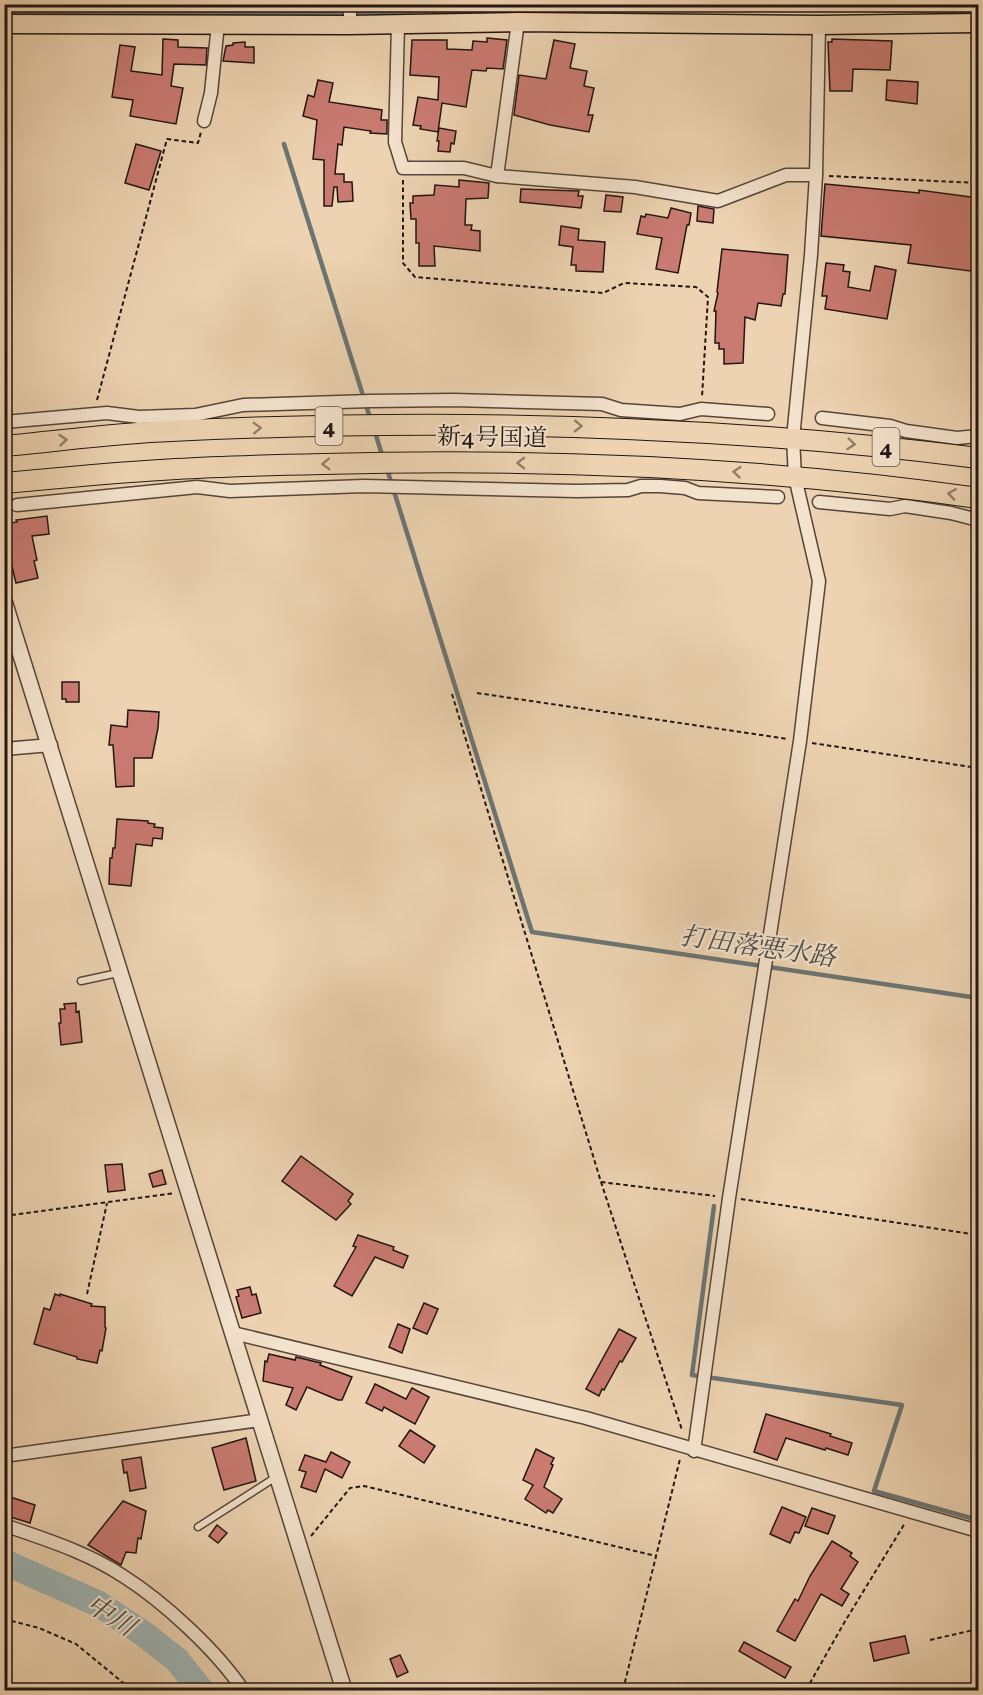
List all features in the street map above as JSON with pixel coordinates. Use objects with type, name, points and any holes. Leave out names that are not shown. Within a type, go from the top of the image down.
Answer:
[{"type":"highway","name":"新4号国道","points":[[4,446],[168,423],[485,424],[654,420],[793,438],[930,443],[978,458]]},
{"type":"highway","name":"新4号国道","points":[[4,483],[177,469],[453,462],[660,477],[795,477],[925,500],[978,498]]},
{"type":"main road","points":[[4,24],[398,25],[518,22],[819,24],[978,22]]},
{"type":"street","points":[[350,4],[350,25]]},
{"type":"street","points":[[497,176],[518,22]]},
{"type":"street","points":[[204,121],[211,93],[218,24]]},
{"type":"street","points":[[689,1449],[800,741],[819,581],[795,477],[793,438],[812,255],[819,24]]},
{"type":"street","points":[[398,25],[395,142],[403,168],[464,168],[497,176],[636,187],[718,201],[786,175],[816,175]]},
{"type":"street","points":[[654,420],[701,409],[768,414]]},
{"type":"street","points":[[4,422],[93,414],[168,423]]},
{"type":"street","points":[[822,418],[890,426],[930,443],[978,436]]},
{"type":"street","points":[[177,469],[177,489]]},
{"type":"street","points":[[17,505],[197,487],[230,491],[364,486],[628,490],[660,477],[698,493],[778,497]]},
{"type":"street","points":[[819,502],[890,509],[925,500],[978,520]]},
{"type":"street","points":[[4,601],[51,745],[344,1690]]},
{"type":"street","points":[[4,749],[51,745]]},
{"type":"street","points":[[233,1333],[586,1418],[978,1531]]},
{"type":"street","points":[[4,1456],[260,1420]]},
{"type":"street","points":[[4,1525],[74,1550],[122,1575],[149,1595],[212,1651],[243,1690]]},
{"type":"lane","points":[[81,981],[121,973]]},
{"type":"lane","points":[[198,1527],[277,1476]]},
{"type":"path","points":[[93,414],[167,138],[198,142],[204,121]]},
{"type":"path","points":[[403,168],[403,263],[416,277],[603,293],[624,283],[696,287],[708,297],[701,409]]},
{"type":"path","points":[[816,175],[978,183]]},
{"type":"path","points":[[477,693],[978,768]]},
{"type":"path","points":[[452,694],[602,1182],[689,1449],[656,1556],[623,1690]]},
{"type":"path","points":[[602,1182],[729,1198],[978,1235]]},
{"type":"path","points":[[4,1216],[189,1191]]},
{"type":"path","points":[[87,1294],[107,1202]]},
{"type":"path","points":[[300,1550],[350,1488],[363,1486],[656,1556]]},
{"type":"path","points":[[806,1690],[844,1623],[912,1513]]},
{"type":"path","points":[[4,1620],[39,1628],[76,1644],[132,1690]]},
{"type":"path","points":[[930,1640],[978,1629]]},
{"type":"building","points":[[487,38],[507,40],[503,69],[472,70],[466,107],[442,103],[438,132],[420,129],[421,126],[413,125],[418,97],[438,100],[439,77],[410,75],[412,40],[447,40],[447,49],[472,50],[473,41],[487,42]]},
{"type":"building","points":[[163,39],[178,40],[178,47],[207,48],[206,65],[174,64],[171,86],[183,88],[176,124],[130,116],[133,100],[112,97],[120,45],[135,47],[131,71],[162,75]]},
{"type":"building","points":[[832,39],[892,41],[890,70],[853,69],[852,91],[830,91],[828,42],[832,42]]},
{"type":"building","points":[[554,40],[575,44],[570,68],[587,71],[584,86],[594,88],[588,115],[593,115],[589,132],[514,115],[519,75],[546,79]]},
{"type":"building","points":[[245,42],[245,47],[254,47],[254,63],[223,61],[226,46]]},
{"type":"building","points":[[318,80],[333,83],[329,102],[382,110],[381,120],[387,120],[387,134],[344,127],[342,145],[338,144],[335,174],[344,174],[344,182],[352,182],[353,201],[338,202],[337,187],[334,187],[332,206],[324,206],[324,160],[313,159],[317,120],[303,116],[308,95],[314,97]]},
{"type":"building","points":[[887,80],[918,82],[917,104],[886,100]]},
{"type":"building","points":[[439,128],[456,131],[450,152],[438,151]]},
{"type":"building","points":[[136,144],[161,151],[149,190],[125,183]]},
{"type":"building","points":[[459,180],[489,183],[488,198],[466,199],[465,225],[472,225],[471,230],[480,231],[480,251],[434,246],[435,266],[419,266],[416,219],[411,219],[410,203],[413,203],[413,196],[434,195],[435,185],[459,187]]},
{"type":"building","points":[[825,184],[919,193],[919,190],[978,198],[978,272],[908,263],[911,245],[821,236]]},
{"type":"building","points":[[521,189],[579,191],[578,196],[583,196],[581,208],[520,202]]},
{"type":"building","points":[[606,195],[623,197],[621,212],[604,211]]},
{"type":"building","points":[[698,206],[714,209],[713,223],[697,221]]},
{"type":"building","points":[[671,208],[691,213],[678,273],[656,269],[662,238],[637,234],[641,216],[645,217],[646,214],[668,218]]},
{"type":"building","points":[[561,226],[579,229],[578,240],[605,242],[603,272],[576,271],[576,265],[571,265],[573,247],[559,245]]},
{"type":"building","points":[[722,249],[788,255],[785,294],[783,294],[781,306],[758,303],[755,320],[745,317],[743,363],[724,364],[724,349],[719,349],[719,343],[715,343],[716,311],[714,311]]},
{"type":"building","points":[[826,263],[844,265],[843,271],[850,272],[848,287],[870,291],[875,266],[896,270],[887,319],[825,309],[827,296],[822,296]]},
{"type":"building","points":[[47,516],[49,534],[32,536],[38,578],[16,583],[4,534],[4,524]]},
{"type":"building","points":[[62,682],[79,682],[79,702],[66,702],[66,699],[62,699]]},
{"type":"building","points":[[128,710],[159,712],[158,728],[152,758],[134,758],[134,786],[116,787],[113,745],[109,745],[111,725],[127,727]]},
{"type":"building","points":[[117,819],[148,821],[148,823],[155,824],[154,827],[163,828],[162,839],[153,838],[152,846],[136,844],[131,886],[109,884],[110,858],[115,848]]},
{"type":"building","points":[[76,1003],[82,1042],[61,1045],[60,1009],[65,1009],[64,1004]]},
{"type":"building","points":[[301,1156],[353,1194],[348,1201],[351,1204],[336,1220],[282,1181]]},
{"type":"building","points":[[122,1164],[125,1190],[108,1192],[105,1165]]},
{"type":"building","points":[[162,1170],[166,1184],[153,1187],[149,1174]]},
{"type":"building","points":[[358,1235],[394,1247],[393,1250],[408,1256],[403,1268],[375,1257],[352,1296],[334,1286],[356,1247],[353,1246]]},
{"type":"building","points":[[250,1287],[252,1295],[256,1294],[261,1313],[242,1318],[236,1297],[239,1296],[237,1290]]},
{"type":"building","points":[[55,1294],[92,1304],[91,1306],[105,1307],[106,1328],[102,1351],[100,1350],[97,1363],[77,1359],[77,1357],[34,1344],[44,1308],[50,1310]]},
{"type":"building","points":[[424,1303],[438,1309],[427,1334],[413,1328]]},
{"type":"building","points":[[398,1324],[410,1329],[402,1353],[389,1347]]},
{"type":"building","points":[[619,1329],[636,1338],[599,1396],[586,1389]]},
{"type":"building","points":[[269,1354],[321,1363],[320,1365],[352,1377],[342,1400],[307,1387],[296,1410],[286,1405],[293,1388],[263,1381],[265,1361],[267,1362]]},
{"type":"building","points":[[375,1384],[406,1399],[412,1388],[429,1397],[415,1424],[384,1407],[382,1411],[366,1403]]},
{"type":"building","points":[[766,1414],[831,1434],[830,1436],[852,1443],[848,1455],[786,1438],[777,1460],[754,1452]]},
{"type":"building","points":[[410,1430],[435,1446],[424,1463],[399,1446]]},
{"type":"building","points":[[246,1438],[256,1481],[224,1490],[212,1448]]},
{"type":"building","points":[[536,1449],[554,1458],[544,1487],[562,1499],[553,1513],[548,1510],[546,1513],[525,1499],[533,1485],[523,1480]]},
{"type":"building","points":[[331,1452],[350,1462],[342,1478],[325,1469],[316,1492],[301,1487],[306,1472],[299,1470],[305,1455],[326,1462]]},
{"type":"building","points":[[141,1457],[146,1488],[130,1491],[127,1472],[124,1473],[122,1460]]},
{"type":"building","points":[[4,1495],[35,1505],[30,1523],[4,1515]]},
{"type":"building","points":[[123,1501],[146,1511],[136,1553],[126,1552],[121,1565],[88,1545]]},
{"type":"building","points":[[782,1507],[806,1517],[799,1533],[795,1532],[790,1543],[770,1534]]},
{"type":"building","points":[[812,1508],[835,1516],[828,1534],[805,1526]]},
{"type":"building","points":[[217,1525],[227,1533],[218,1543],[209,1536]]},
{"type":"building","points":[[832,1541],[852,1553],[850,1556],[858,1562],[841,1589],[849,1594],[842,1606],[821,1594],[795,1641],[777,1631],[795,1599],[798,1601],[810,1576]]},
{"type":"building","points":[[905,1636],[909,1653],[874,1661],[870,1643]]},
{"type":"building","points":[[744,1642],[791,1667],[785,1678],[739,1651]]},
{"type":"building","points":[[400,1655],[408,1672],[397,1677],[390,1659]]},
{"type":"waterway","points":[[4,12],[207,14],[675,8],[978,11]]},
{"type":"waterway","points":[[284,144],[371,421]]},
{"type":"waterway","points":[[374,429],[383,458]]},
{"type":"waterway","name":"打田落悪水路","points":[[387,469],[532,932],[978,998]]},
{"type":"waterway","points":[[714,1206],[692,1375],[902,1405],[874,1491],[978,1520]]},
{"type":"waterway","name":"中川","points":[[4,1562],[99,1604],[144,1634],[177,1660],[201,1690]]}]
